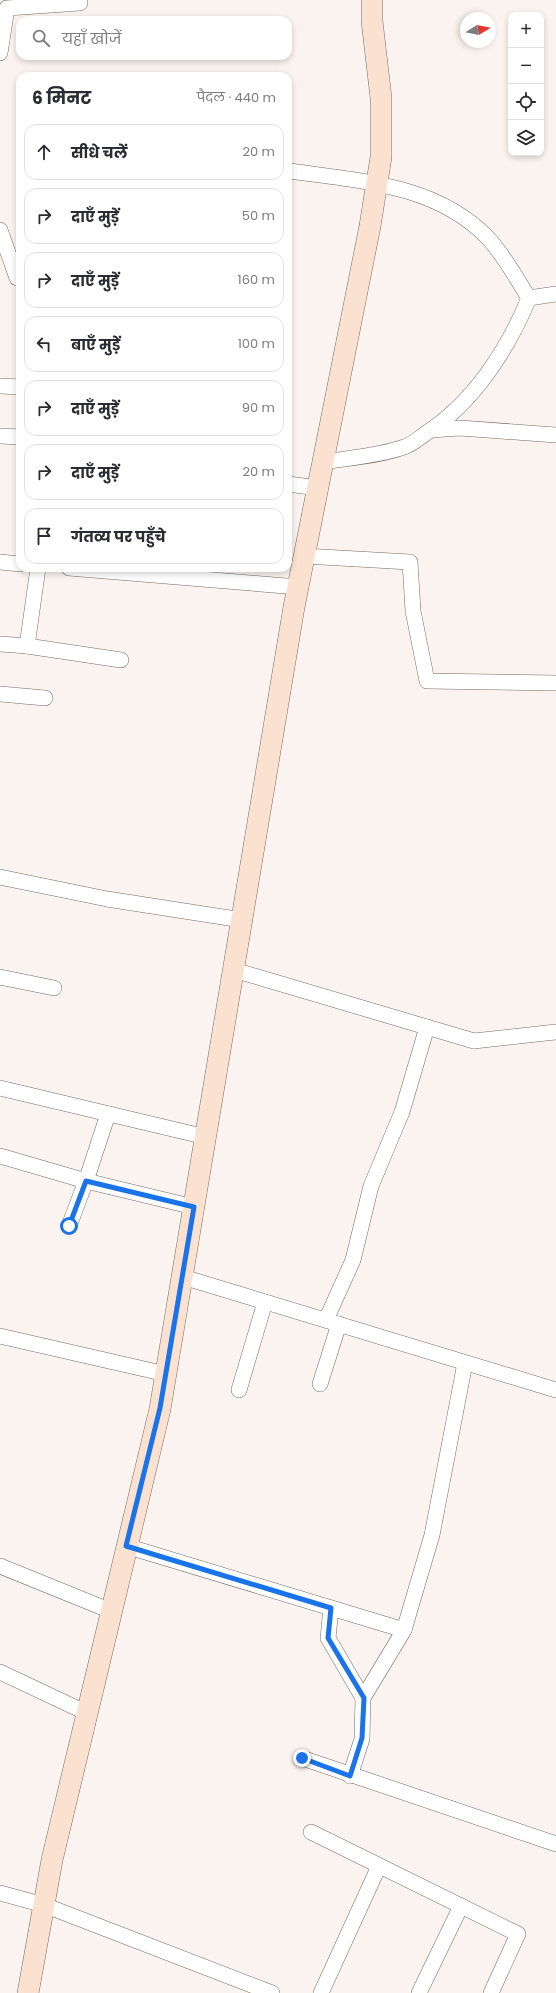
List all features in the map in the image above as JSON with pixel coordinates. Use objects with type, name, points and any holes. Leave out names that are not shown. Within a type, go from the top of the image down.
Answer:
[{"type":"street","points":[[28,1993],[52,1860],[160,1408],[298,587],[370,226],[381,158],[381,98],[372,20],[372,0]]},
{"type":"street","points":[[0,53],[7,4],[80,3]]},
{"type":"street","points":[[292,171],[377,183],[401,188],[416,193],[462,216],[488,238],[529,298]]},
{"type":"street","points":[[0,230],[16,275]]},
{"type":"street","points":[[529,298],[556,294]]},
{"type":"street","points":[[323,462],[405,447],[431,430],[457,409],[479,384],[521,318],[529,298]]},
{"type":"street","points":[[0,386],[16,387]]},
{"type":"street","points":[[431,430],[460,428],[556,435]]},
{"type":"street","points":[[0,436],[16,437]]},
{"type":"street","points":[[292,485],[318,488]]},
{"type":"street","points":[[304,556],[410,562],[413,611],[427,681],[556,683]]},
{"type":"street","points":[[0,562],[16,564]]},
{"type":"street","points":[[27,646],[37,572]]},
{"type":"street","points":[[117,572],[298,587]]},
{"type":"street","points":[[0,644],[27,646],[121,660]]},
{"type":"street","points":[[0,694],[45,698]]},
{"type":"street","points":[[0,877],[107,899],[242,920]]},
{"type":"street","points":[[234,970],[474,1041],[556,1032]]},
{"type":"street","points":[[0,977],[54,988]]},
{"type":"street","points":[[320,1384],[332,1322],[353,1260],[371,1186],[402,1112],[427,1027]]},
{"type":"street","points":[[0,1088],[206,1137]]},
{"type":"street","points":[[69,1226],[86,1181],[108,1114]]},
{"type":"street","points":[[0,1156],[86,1181],[194,1207]]},
{"type":"street","points":[[183,1277],[556,1390]]},
{"type":"street","points":[[239,1390],[265,1302]]},
{"type":"street","points":[[0,1336],[166,1374]]},
{"type":"street","points":[[350,1776],[362,1738],[364,1698],[404,1630],[432,1535],[465,1363]]},
{"type":"street","points":[[126,1546],[404,1630]]},
{"type":"street","points":[[0,1566],[111,1611]]},
{"type":"street","points":[[331,1608],[328,1638],[364,1698]]},
{"type":"street","points":[[0,1672],[86,1713]]},
{"type":"street","points":[[302,1758],[350,1776],[556,1844]]},
{"type":"street","points":[[311,1832],[518,1934],[491,1993]]},
{"type":"street","points":[[321,1993],[379,1866]]},
{"type":"street","points":[[0,1893],[44,1905],[272,1993]]},
{"type":"street","points":[[419,1993],[461,1906]]},
{"type":"route","points":[[69,1226],[86,1181],[194,1207],[160,1408],[126,1546],[331,1608],[328,1638],[364,1698],[362,1738],[350,1776],[302,1758]]}]
